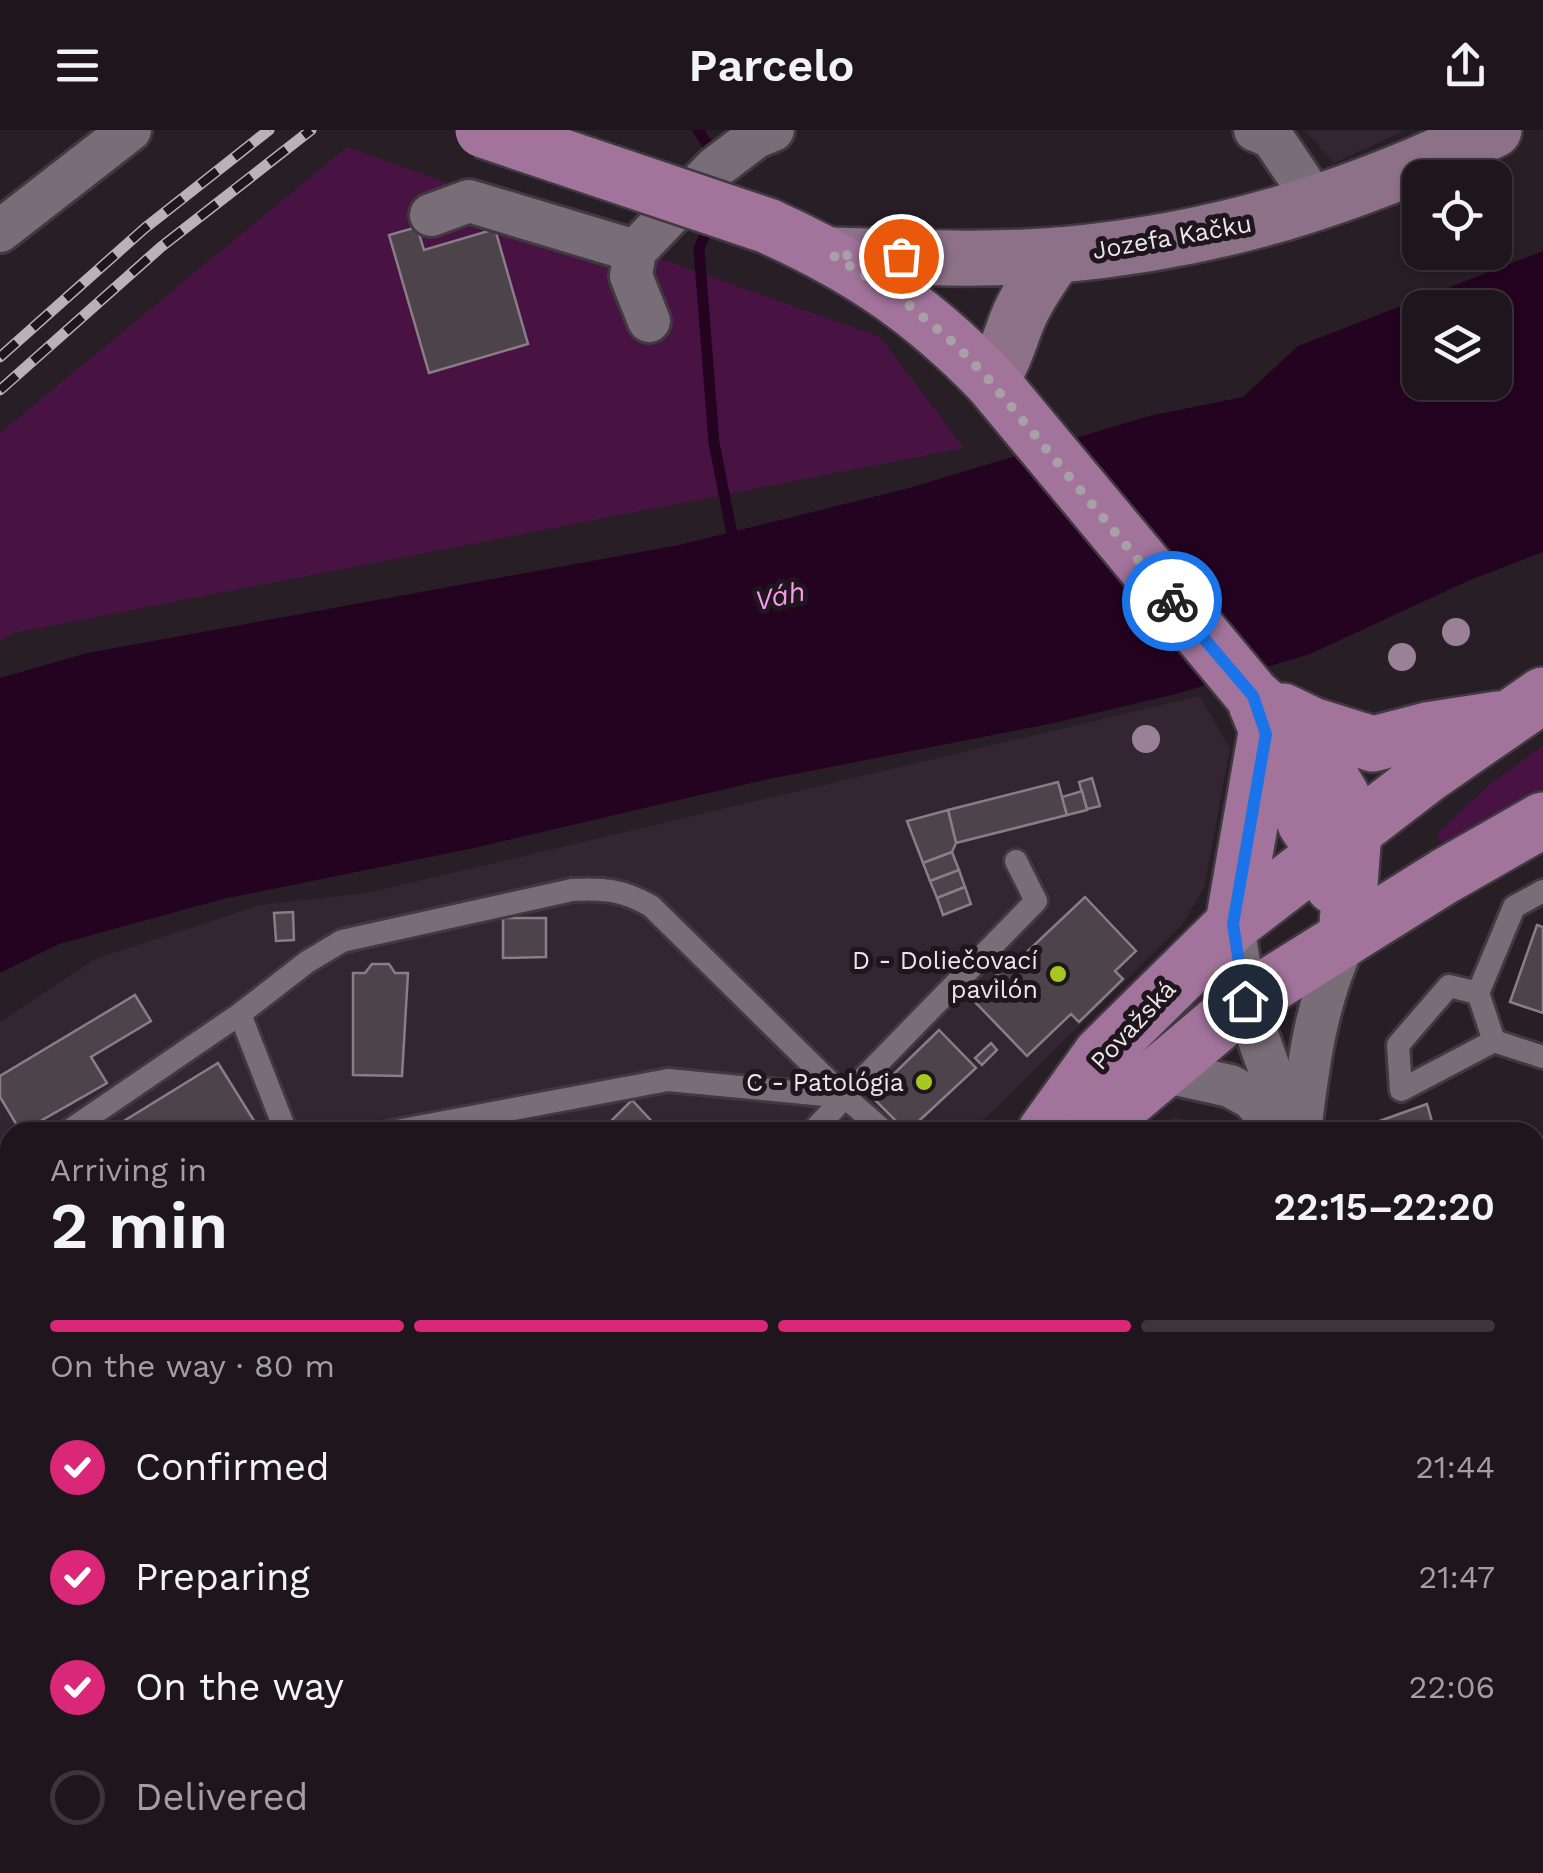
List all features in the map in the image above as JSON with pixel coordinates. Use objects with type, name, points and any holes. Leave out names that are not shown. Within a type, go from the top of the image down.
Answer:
[{"type":"main road","points":[[483,130],[768,226],[832,255],[898,296],[955,344],[990,381],[1260,715],[1313,747],[1342,796],[1339,842],[1346,938]]},
{"type":"main road","points":[[1260,715],[1312,725],[1373,744],[1526,706]]},
{"type":"main road","name":"Považská","points":[[1052,1122],[1100,1054],[1233,924],[1526,706]]},
{"type":"main road","points":[[1233,924],[1260,715]]},
{"type":"main road","name":"Považská","points":[[1102,1122],[1245,1001],[1543,820]]},
{"type":"street","points":[[5,220],[130,130]]},
{"type":"street","points":[[648,322],[631,276],[635,251],[715,168],[756,137],[773,130]]},
{"type":"street","points":[[1255,130],[1272,138],[1317,204]]},
{"type":"street","name":"Jozefa Kačku","points":[[832,255],[1056,255],[1205,234],[1317,204],[1380,181],[1494,130]]},
{"type":"street","points":[[432,215],[469,200],[635,251]]},
{"type":"street","points":[[990,381],[1007,356],[1032,290],[1056,255]]},
{"type":"street","points":[[1233,924],[1245,1001],[1288,1122]]},
{"type":"street","points":[[1301,1122],[1318,1010],[1346,938]]},
{"type":"street","points":[[1162,1071],[1230,1086],[1252,1098],[1272,1122]]},
{"type":"lane","points":[[822,1122],[1036,902],[1016,860]]},
{"type":"lane","points":[[82,1122],[342,941],[572,890],[602,888],[626,892],[651,906],[875,1122]]},
{"type":"lane","points":[[1494,1040],[1478,993],[1514,907],[1543,892]]},
{"type":"lane","points":[[1478,993],[1449,986],[1398,1045],[1401,1090],[1494,1040],[1543,1057]]},
{"type":"lane","points":[[240,1014],[282,1122]]},
{"type":"lane","points":[[444,1122],[668,1080],[846,1097]]},
{"type":"shaded area","points":[[1305,130],[1406,130],[1334,163]]},
{"type":"shaded area","points":[[347,147],[880,337],[964,448],[14,633],[0,641],[0,433]]},
{"type":"shaded area","points":[[1200,696],[1230,749],[1204,888],[1182,925],[981,1122],[0,1122],[0,1022],[95,959],[260,905],[367,893]]},
{"type":"shaded area","points":[[1543,746],[1543,795],[1449,849],[1436,835],[1490,784]]},
{"type":"shaded area","points":[[1173,1117],[1201,1122],[1168,1122]]},
{"type":"water","name":"Váh","points":[[1543,251],[1543,552],[1470,580],[1310,654],[1176,694],[223,899],[59,944],[0,973],[0,678],[87,653],[679,545],[909,488],[1149,416],[1243,397],[1298,346],[1402,306],[1402,400],[1512,400],[1512,290],[1442,290],[1494,270],[1512,270],[1512,263]]},
{"type":"building","points":[[417,227],[424,250],[495,229],[528,344],[429,373],[389,235]]},
{"type":"building","points":[[1092,778],[1100,806],[1087,809],[1079,782]]},
{"type":"building","points":[[1058,782],[1067,815],[956,843],[948,810]]},
{"type":"building","points":[[1082,791],[1087,810],[1067,815],[1062,797]]},
{"type":"building","points":[[948,810],[956,843],[952,852],[923,863],[907,821]]},
{"type":"building","points":[[952,852],[959,870],[930,881],[923,863]]},
{"type":"building","points":[[959,870],[965,887],[937,898],[930,881]]},
{"type":"building","points":[[965,887],[971,904],[943,915],[937,898]]},
{"type":"building","name":"D - Doliečovací pavilón","points":[[1085,897],[1136,951],[1115,971],[1123,979],[1079,1022],[1071,1014],[1027,1056],[975,1002],[997,981],[994,978],[1010,961],[1013,965]]},
{"type":"building","points":[[293,912],[294,940],[276,941],[274,913]]},
{"type":"building","points":[[503,918],[546,918],[546,957],[503,958]]},
{"type":"building","points":[[1537,925],[1543,927],[1543,1013],[1510,1002]]},
{"type":"building","points":[[372,964],[389,964],[395,973],[408,973],[402,1076],[353,1075],[353,973],[365,973]]},
{"type":"building","points":[[135,995],[151,1021],[91,1057],[107,1083],[39,1122],[15,1122],[0,1097],[0,1076]]},
{"type":"building","name":"C - Patológia","points":[[939,1030],[976,1068],[918,1122],[897,1122],[871,1096]]},
{"type":"building","points":[[991,1043],[997,1050],[982,1065],[975,1058]]},
{"type":"building","points":[[218,1063],[255,1122],[122,1122]]},
{"type":"building","points":[[632,1100],[652,1122],[610,1122]]},
{"type":"building","points":[[1427,1104],[1432,1122],[1377,1122]]},
{"type":"waterway","points":[[698,130],[715,156]]},
{"type":"waterway","points":[[710,222],[699,249],[714,443],[734,544]]},
{"type":"railway","points":[[0,357],[145,228],[269,130]]},
{"type":"railway","points":[[0,390],[161,247],[311,130]]},
{"type":"way so far","points":[[901,256],[832,255],[898,296],[955,344],[1172,601]]},
{"type":"place","name":"D - Doliečovací pavilón","points":[[1058,974]]},
{"type":"place","name":"C - Patológia","points":[[924,1082]]},
{"type":"route","points":[[1172,601],[1253,696],[1266,734],[1233,924],[1245,1001]]}]
